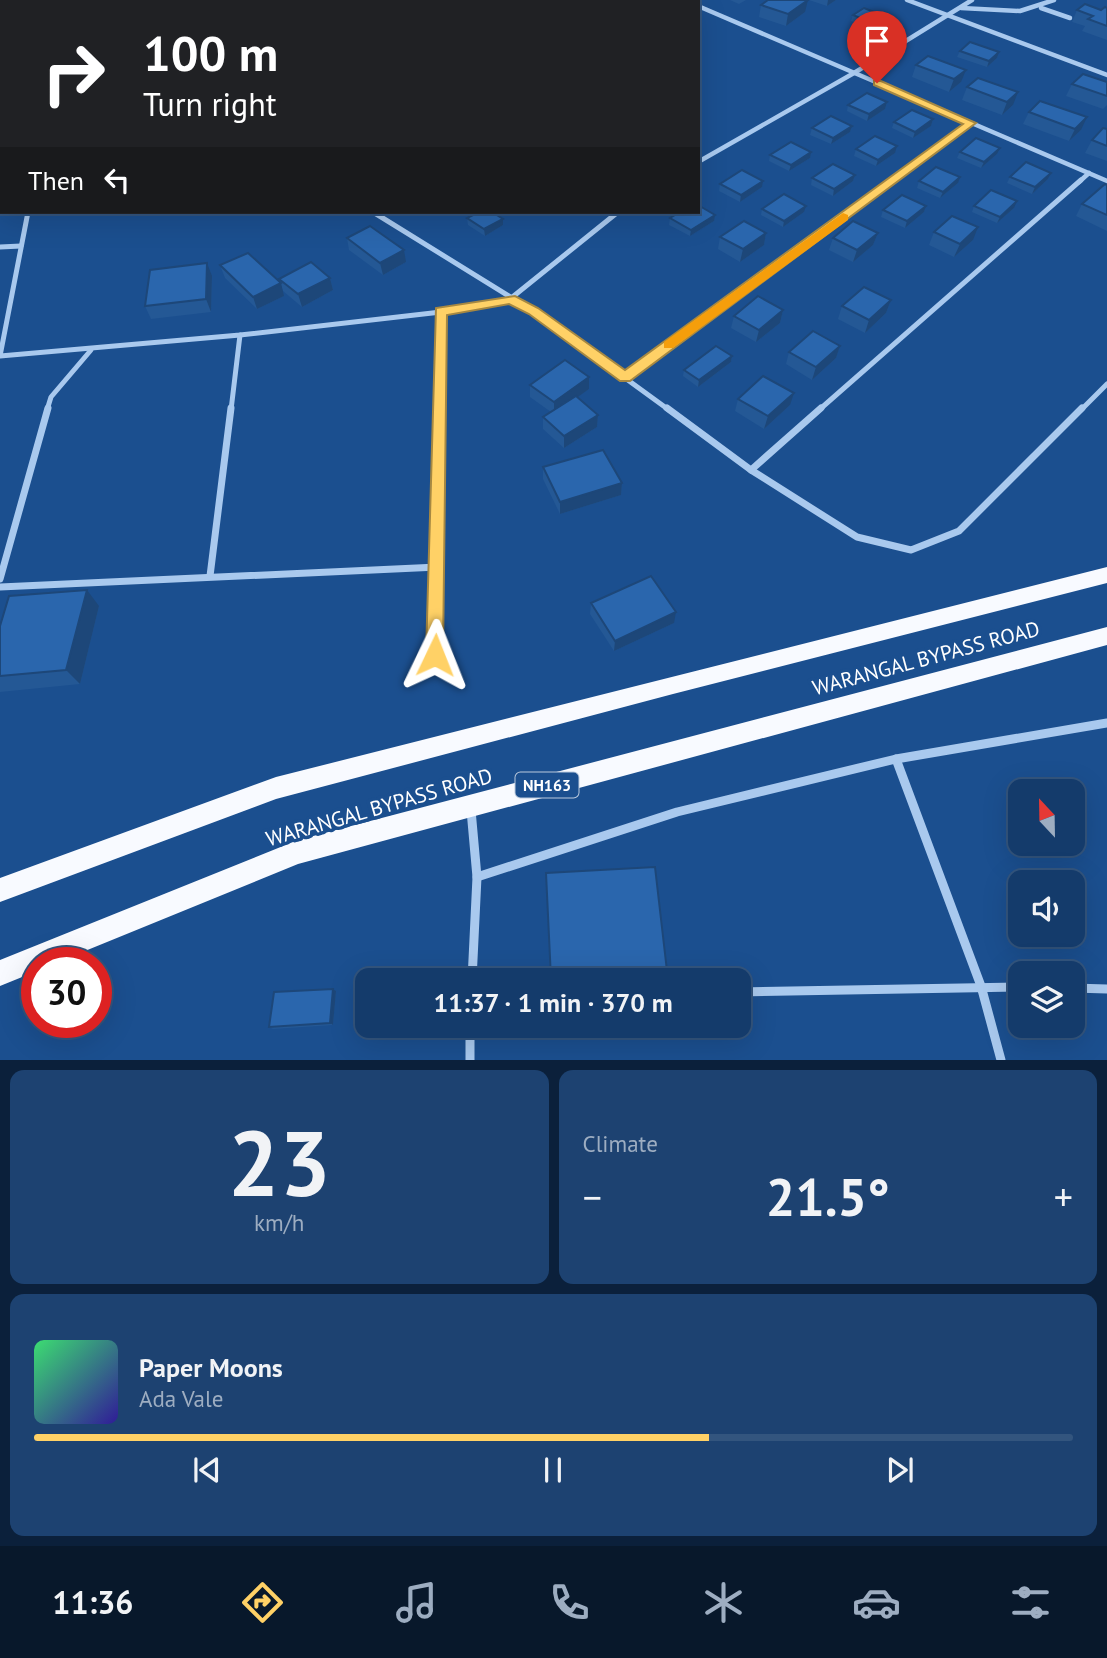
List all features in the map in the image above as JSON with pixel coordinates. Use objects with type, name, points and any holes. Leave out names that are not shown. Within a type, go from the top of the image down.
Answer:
[{"type":"highway","name":"WARANGAL BYPASS ROAD","points":[[0,890],[276,788],[673,684],[1107,575]]},
{"type":"highway","name":"WARANGAL BYPASS ROAD","points":[[0,973],[298,852],[1107,636]]},
{"type":"street","points":[[907,0],[1107,75]]},
{"type":"street","points":[[700,161],[854,73],[972,0]]},
{"type":"street","points":[[960,8],[1000,13],[1041,8],[1054,0]]},
{"type":"street","points":[[700,7],[1107,181]]},
{"type":"street","points":[[1041,8],[1070,18]]},
{"type":"street","points":[[625,377],[971,123]]},
{"type":"street","points":[[751,470],[1089,173]]},
{"type":"street","points":[[28,214],[0,356],[240,335],[441,312],[510,299],[616,214]]},
{"type":"street","points":[[376,214],[533,311],[751,470],[857,537],[911,550],[959,531],[1107,384]]},
{"type":"street","points":[[0,247],[21,246]]},
{"type":"street","points":[[435,655],[441,312]]},
{"type":"street","points":[[210,576],[240,335]]},
{"type":"street","points":[[0,579],[51,397],[91,350]]},
{"type":"street","points":[[0,587],[438,567]]},
{"type":"street","points":[[477,877],[677,812],[896,759],[1107,723]]},
{"type":"street","points":[[896,759],[981,986],[1001,1059]]},
{"type":"street","points":[[471,806],[477,877],[473,968]]},
{"type":"street","points":[[751,992],[1008,987]]},
{"type":"street","points":[[1085,988],[1107,989]]},
{"type":"street","points":[[470,1038],[470,1059]]},
{"type":"building","points":[[768,0],[808,0],[788,14],[761,5]]},
{"type":"building","points":[[1085,4],[1101,10],[1107,8],[1107,26],[1088,19],[1093,16],[1077,10]]},
{"type":"building","points":[[864,8],[884,16],[872,23],[853,15]]},
{"type":"building","points":[[970,42],[999,52],[989,61],[960,51]]},
{"type":"building","points":[[928,56],[966,70],[954,79],[916,65]]},
{"type":"building","points":[[1083,74],[1107,82],[1107,96],[1072,84]]},
{"type":"building","points":[[978,78],[1018,92],[1007,102],[967,87]]},
{"type":"building","points":[[867,93],[887,102],[869,114],[848,105]]},
{"type":"building","points":[[1040,101],[1087,117],[1075,129],[1029,112]]},
{"type":"building","points":[[912,110],[933,119],[915,132],[894,122]]},
{"type":"building","points":[[831,116],[852,126],[833,138],[812,128]]},
{"type":"building","points":[[1103,128],[1107,129],[1107,146],[1092,140]]},
{"type":"building","points":[[875,136],[897,146],[878,160],[856,149]]},
{"type":"building","points":[[976,138],[1000,148],[984,162],[960,152]]},
{"type":"building","points":[[791,142],[811,152],[791,165],[770,155]]},
{"type":"building","points":[[1026,162],[1051,173],[1035,187],[1010,177]]},
{"type":"building","points":[[833,164],[855,175],[834,189],[812,178]]},
{"type":"building","points":[[936,167],[960,177],[943,192],[919,181]]},
{"type":"building","points":[[742,170],[763,181],[741,195],[720,184]]},
{"type":"building","points":[[1107,185],[1107,215],[1082,204]]},
{"type":"building","points":[[991,190],[1017,201],[1000,217],[974,206]]},
{"type":"building","points":[[784,194],[806,206],[784,221],[762,209]]},
{"type":"building","points":[[902,195],[926,206],[907,221],[883,210]]},
{"type":"building","points":[[700,206],[715,215],[691,230],[670,218],[677,214],[700,214]]},
{"type":"building","points":[[475,214],[495,214],[503,219],[484,229],[467,218]]},
{"type":"building","points":[[952,216],[978,227],[960,244],[934,232]]},
{"type":"building","points":[[744,221],[766,233],[743,249],[720,237]]},
{"type":"building","points":[[853,221],[878,233],[857,250],[833,238]]},
{"type":"building","points":[[370,226],[404,250],[380,263],[347,238]]},
{"type":"building","points":[[248,253],[281,283],[253,297],[220,265]]},
{"type":"building","points":[[311,262],[330,278],[298,294],[279,279]]},
{"type":"building","points":[[207,263],[206,299],[145,306],[150,270]]},
{"type":"building","points":[[864,287],[891,300],[869,320],[842,306]]},
{"type":"building","points":[[758,296],[783,310],[759,330],[734,316]]},
{"type":"building","points":[[813,331],[840,346],[816,367],[789,352]]},
{"type":"building","points":[[716,346],[732,356],[699,380],[684,370]]},
{"type":"building","points":[[565,360],[589,377],[554,402],[530,385]]},
{"type":"building","points":[[763,376],[794,393],[768,416],[738,399]]},
{"type":"building","points":[[576,396],[598,415],[564,436],[543,417]]},
{"type":"building","points":[[603,450],[622,483],[560,502],[543,467]]},
{"type":"building","points":[[651,576],[676,612],[615,641],[591,603]]},
{"type":"building","points":[[87,590],[66,670],[0,676],[0,626],[9,596]]},
{"type":"building","points":[[655,867],[667,968],[550,968],[546,873]]},
{"type":"building","points":[[333,989],[330,1023],[269,1027],[274,992]]},
{"type":"slow traffic","points":[[668,345],[843,217]]},
{"type":"route","points":[[435,655],[441,312],[510,299],[533,311],[625,377],[971,123],[877,83]]}]
